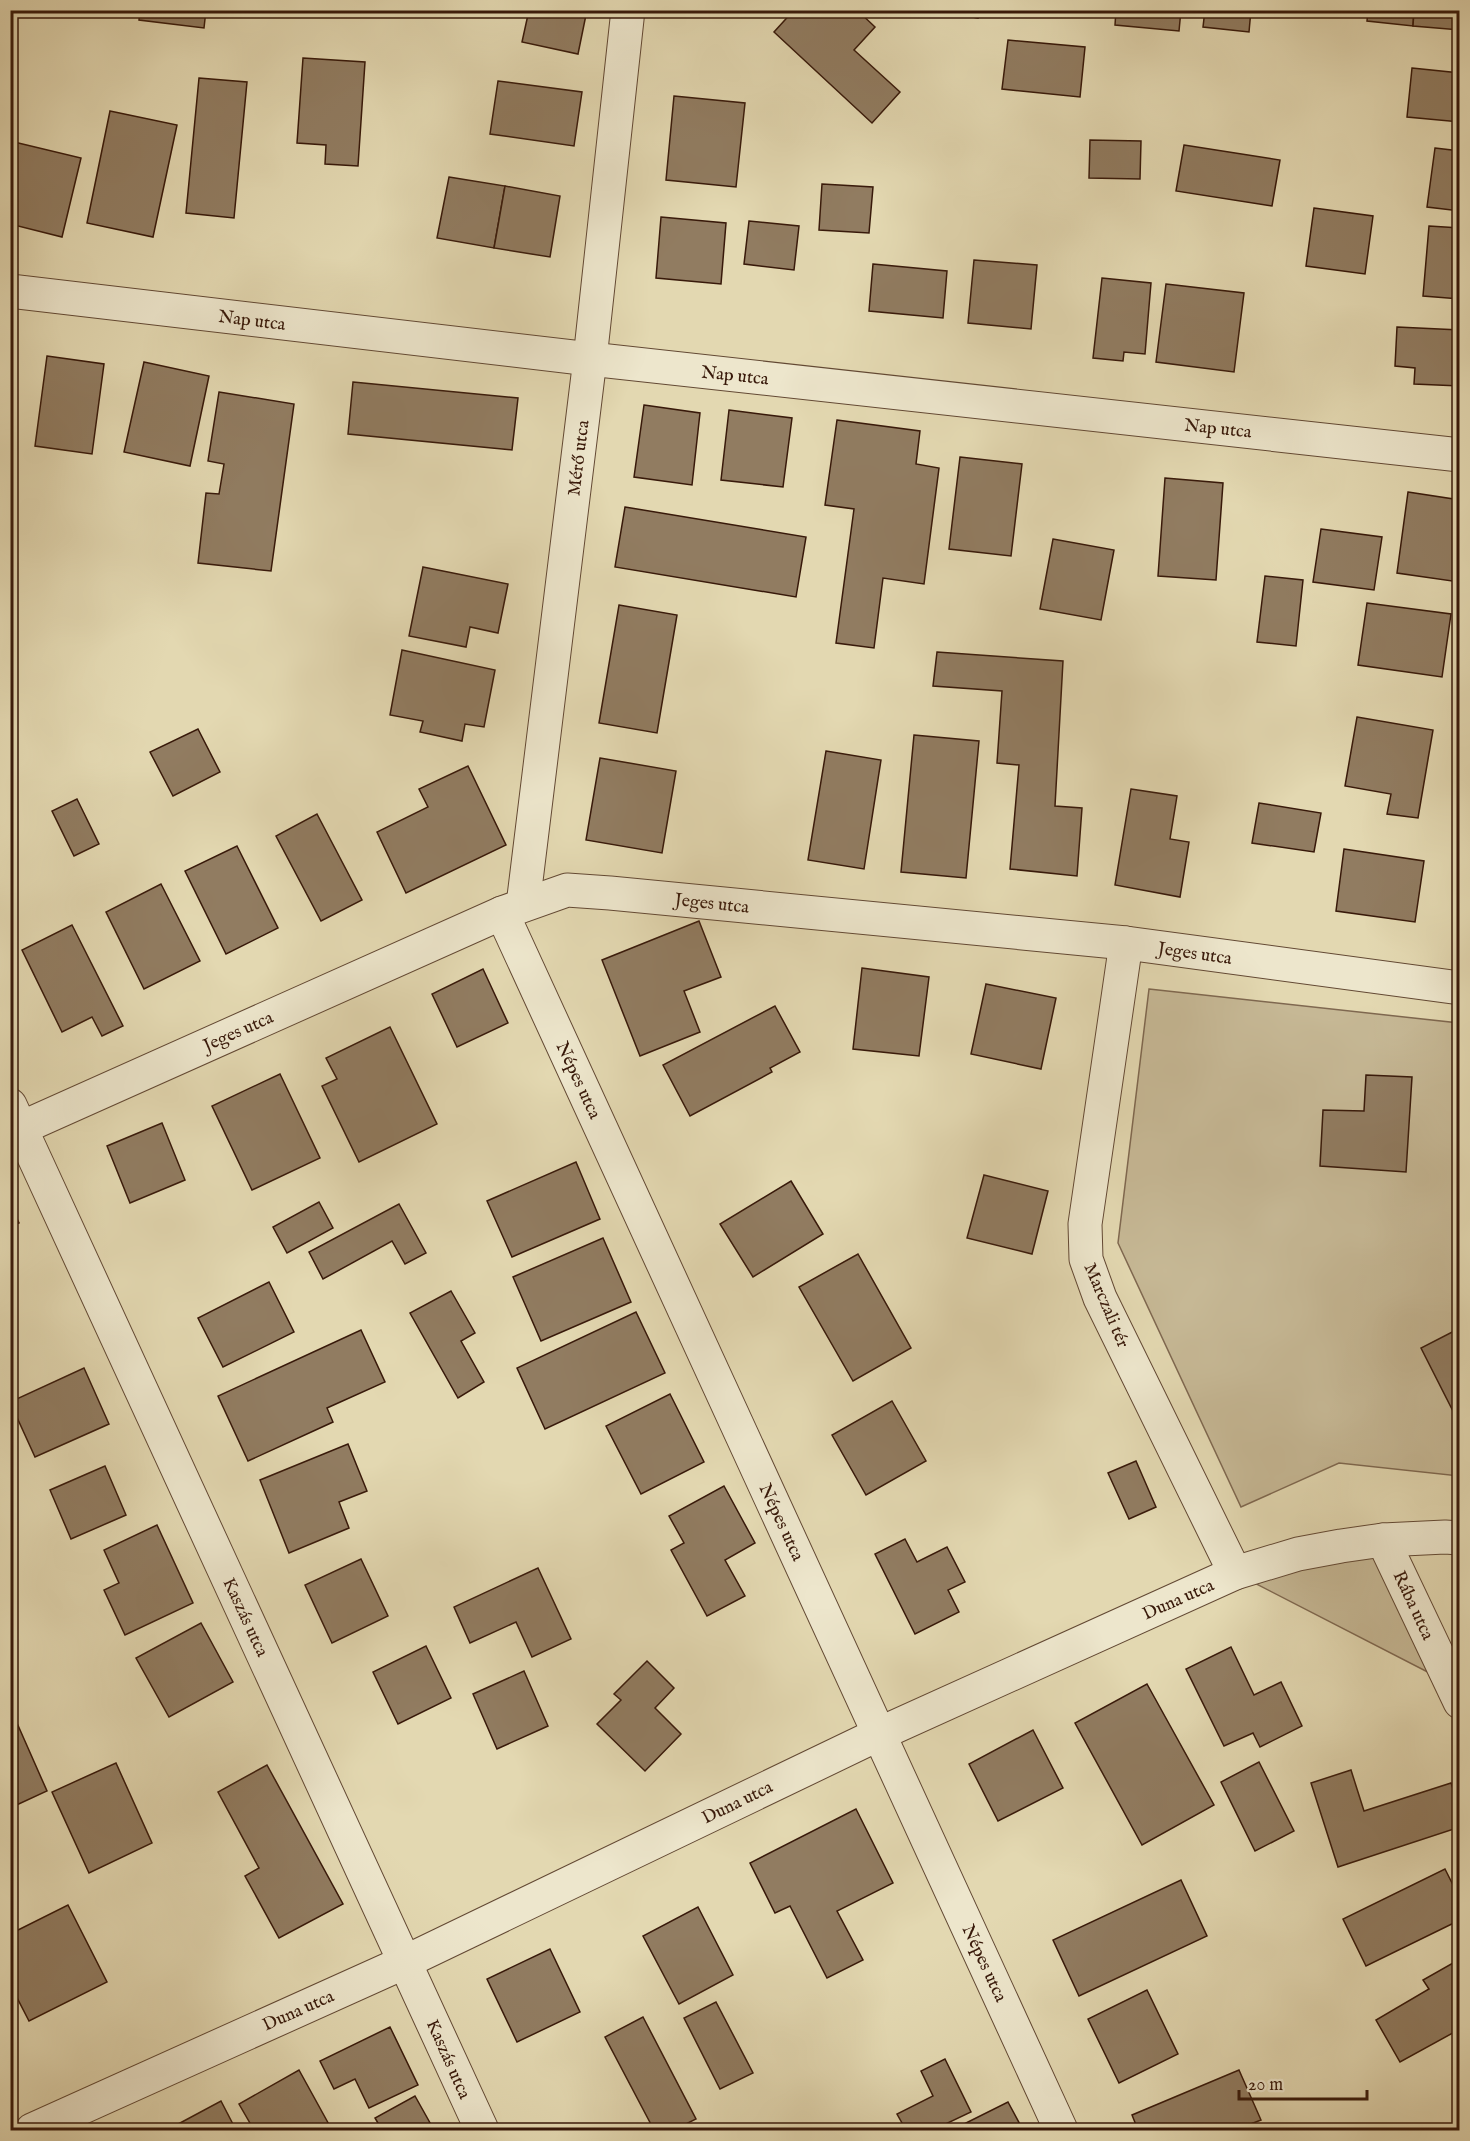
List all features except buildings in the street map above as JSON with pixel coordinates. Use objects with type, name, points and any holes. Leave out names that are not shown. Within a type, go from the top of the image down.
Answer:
[{"type":"street","name":"Mérő utca","points":[[513,909],[590,359],[628,10]]},
{"type":"street","name":"Nap utca","points":[[10,291],[590,359],[1460,455]]},
{"type":"street","name":"Jeges utca","points":[[14,1122],[513,909],[567,890],[610,892],[1126,944],[1459,984]]},
{"type":"street","name":"Népes utca","points":[[513,909],[879,1734],[1061,2130]]},
{"type":"street","name":"Marczali tér","points":[[1126,944],[1085,1224],[1086,1259],[1100,1298],[1235,1573]]},
{"type":"street","name":"Kaszás utca","points":[[14,1122],[482,2130]]},
{"type":"street","name":"Duna utca","points":[[32,2130],[405,1962],[879,1734],[1235,1573],[1298,1554],[1383,1540],[1460,1538]]},
{"type":"street","name":"Rába utca","points":[[1383,1540],[1460,1702]]},
{"type":"shaded area","points":[[1149,989],[1459,1023],[1459,1476],[1339,1463],[1241,1507],[1118,1243]]},
{"type":"shaded area","points":[[1383,1540],[1451,1684],[1235,1573]]}]
